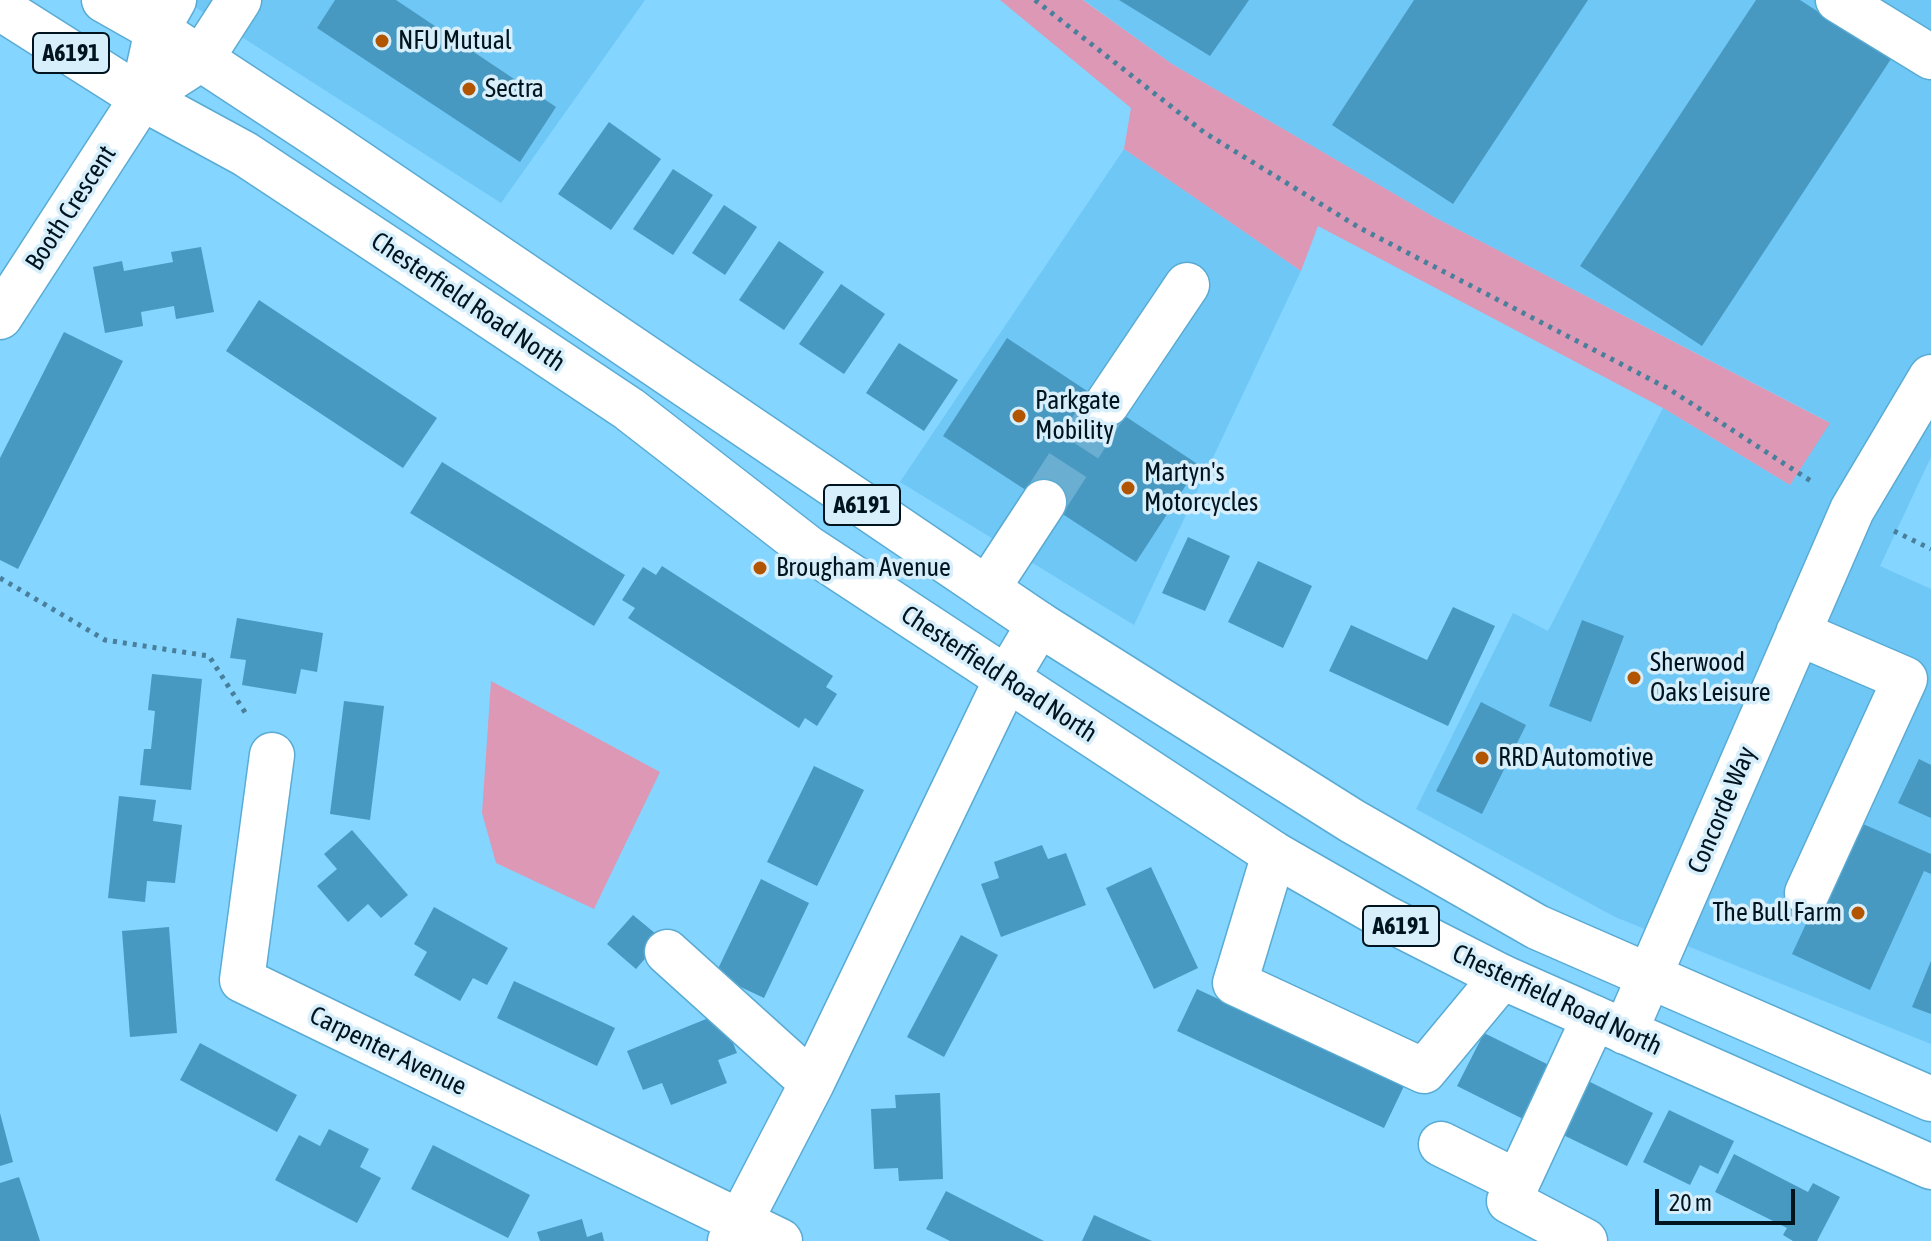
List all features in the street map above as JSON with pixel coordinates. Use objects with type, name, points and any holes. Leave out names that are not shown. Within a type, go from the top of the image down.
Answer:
[{"type":"main road","name":"Chesterfield Road North","points":[[104,0],[166,15],[201,59],[1039,624],[1352,821],[1537,927],[1648,979],[1931,1099]]},
{"type":"main road","points":[[142,98],[201,59],[239,0]]},
{"type":"main road","points":[[1838,0],[1931,57]]},
{"type":"main road","name":"Chesterfield Road North","points":[[0,8],[142,98],[245,154],[629,409],[808,548],[1274,854],[1384,917],[1502,977],[1931,1167]]},
{"type":"main road","points":[[142,98],[166,15]]},
{"type":"main road","name":"Booth Crescent","points":[[0,317],[142,98]]},
{"type":"main road","points":[[1107,404],[1187,285]]},
{"type":"main road","name":"Concorde Way","points":[[1518,1182],[1610,1025],[1648,979],[1852,510],[1931,377]]},
{"type":"main road","points":[[987,589],[1044,502]]},
{"type":"main road","points":[[780,1241],[734,1231],[812,1083],[1007,678],[1039,624]]},
{"type":"main road","points":[[1798,633],[1905,679],[1807,893]]},
{"type":"main road","name":"Carpenter Avenue","points":[[272,755],[242,980],[734,1231]]},
{"type":"main road","points":[[1274,854],[1235,983],[1424,1071],[1502,977]]},
{"type":"main road","points":[[667,952],[812,1083]]},
{"type":"main road","points":[[1441,1144],[1518,1182],[1509,1201],[1585,1241]]},
{"type":"path","points":[[1035,0],[1218,141],[1360,228],[1669,389],[1799,471]]},
{"type":"path","points":[[0,578],[105,640],[209,656],[272,755]]},
{"type":"shaded area","points":[[184,0],[645,0],[501,203]]},
{"type":"shaded area","points":[[1000,0],[1083,0],[1172,64],[1434,217],[1830,423],[1790,485],[1663,408],[1318,226],[1301,271],[1124,149],[1131,108]]},
{"type":"shaded area","points":[[1084,0],[1931,0],[1931,457],[1880,566],[1931,589],[1931,1044],[1615,917],[1416,809],[1513,613],[1548,631],[1663,408],[1790,485],[1829,422],[1434,217],[1172,64]]},
{"type":"shaded area","points":[[1124,149],[1301,271],[1134,625],[900,482]]},
{"type":"shaded area","points":[[491,681],[660,772],[594,909],[496,863],[482,813]]},
{"type":"building","points":[[335,0],[396,0],[556,107],[520,162],[317,28]]},
{"type":"building","points":[[1119,0],[1249,0],[1210,56]]},
{"type":"building","points":[[1414,0],[1588,0],[1453,204],[1332,125]]},
{"type":"building","points":[[1756,0],[1800,0],[1891,59],[1702,346],[1580,266]]},
{"type":"building","points":[[609,122],[661,159],[611,230],[558,194]]},
{"type":"building","points":[[673,169],[713,195],[673,255],[633,229]]},
{"type":"building","points":[[724,205],[757,227],[725,275],[692,253]]},
{"type":"building","points":[[779,241],[824,272],[784,330],[739,300]]},
{"type":"building","points":[[201,247],[214,312],[176,319],[174,306],[141,312],[143,326],[105,333],[93,267],[122,261],[124,271],[173,262],[171,252]]},
{"type":"building","points":[[841,284],[885,314],[844,374],[799,344]]},
{"type":"building","points":[[259,300],[437,418],[403,468],[226,351]]},
{"type":"building","points":[[64,332],[123,361],[18,569],[0,560],[0,458]]},
{"type":"building","points":[[1007,338],[1199,465],[1136,562],[943,436]]},
{"type":"building","points":[[899,343],[958,380],[924,431],[866,393]]},
{"type":"building","points":[[442,462],[625,575],[594,626],[410,513]]},
{"type":"building","points":[[1188,537],[1230,556],[1205,611],[1162,593]]},
{"type":"building","points":[[1258,561],[1312,586],[1283,648],[1228,622]]},
{"type":"building","points":[[662,566],[833,676],[826,687],[837,694],[817,726],[805,718],[799,728],[628,618],[635,608],[622,600],[643,567],[656,575]]},
{"type":"building","points":[[1453,607],[1495,626],[1448,726],[1329,671],[1351,625],[1427,660]]},
{"type":"building","points":[[237,618],[323,633],[317,672],[301,669],[296,694],[242,685],[246,660],[230,658]]},
{"type":"building","points":[[1582,620],[1624,636],[1591,722],[1549,706]]},
{"type":"building","points":[[152,674],[202,679],[191,790],[140,785],[144,749],[151,749],[153,731],[155,711],[148,710]]},
{"type":"building","points":[[344,701],[384,706],[370,820],[330,814]]},
{"type":"building","name":"RRD Automotive","points":[[1481,702],[1526,725],[1482,814],[1436,791]]},
{"type":"building","points":[[1919,759],[1931,765],[1931,818],[1898,803]]},
{"type":"building","points":[[814,766],[864,790],[817,886],[767,862]]},
{"type":"building","points":[[119,796],[156,800],[153,821],[182,825],[175,883],[147,881],[145,902],[108,898]]},
{"type":"building","name":"The Bull Farm","points":[[1854,820],[1931,854],[1931,874],[1924,871],[1870,990],[1792,954]]},
{"type":"building","points":[[352,830],[408,895],[381,918],[368,904],[348,922],[317,886],[337,869],[324,854]]},
{"type":"building","points":[[1042,845],[1048,859],[1066,853],[1086,905],[1001,937],[981,884],[999,878],[994,862]]},
{"type":"building","points":[[1151,867],[1198,968],[1154,989],[1106,888]]},
{"type":"building","points":[[761,879],[809,903],[764,998],[715,975]]},
{"type":"building","points":[[434,907],[508,948],[487,985],[473,978],[460,1001],[414,975],[427,952],[414,944]]},
{"type":"building","points":[[633,915],[662,939],[636,969],[607,944]]},
{"type":"building","points":[[169,927],[177,1033],[130,1037],[122,931]]},
{"type":"building","points":[[961,935],[998,955],[944,1057],[907,1037]]},
{"type":"building","points":[[1931,961],[1931,1014],[1912,1007]]},
{"type":"building","points":[[514,981],[615,1028],[597,1066],[497,1018]]},
{"type":"building","points":[[1197,989],[1404,1086],[1384,1128],[1177,1031]]},
{"type":"building","points":[[721,1013],[737,1053],[718,1060],[727,1083],[671,1105],[662,1083],[643,1090],[627,1051]]},
{"type":"building","points":[[1484,1033],[1555,1068],[1529,1122],[1457,1086]]},
{"type":"building","points":[[200,1043],[297,1095],[277,1132],[180,1080]]},
{"type":"building","points":[[1582,1078],[1653,1113],[1627,1166],[1555,1131]]},
{"type":"building","points":[[940,1093],[943,1179],[899,1181],[898,1168],[874,1169],[871,1109],[896,1108],[895,1095]]},
{"type":"building","points":[[1669,1110],[1734,1141],[1718,1174],[1700,1165],[1690,1185],[1643,1162]]},
{"type":"building","points":[[0,1113],[13,1162],[0,1166]]},
{"type":"building","points":[[329,1129],[369,1149],[360,1167],[381,1178],[357,1223],[275,1180],[299,1135],[320,1146]]},
{"type":"building","points":[[433,1145],[530,1195],[508,1238],[411,1189]]},
{"type":"building","points":[[1734,1154],[1808,1192],[1813,1183],[1840,1197],[1817,1241],[1793,1241],[1783,1235],[1787,1228],[1715,1192]]},
{"type":"building","points":[[19,1177],[40,1241],[0,1241],[0,1183]]},
{"type":"building","points":[[946,1191],[1044,1241],[950,1241],[926,1229]]},
{"type":"building","points":[[1094,1215],[1136,1234],[1152,1241],[1082,1241]]},
{"type":"building","points":[[582,1219],[587,1237],[602,1232],[604,1241],[540,1241],[537,1232]]},
{"type":"tunnel","points":[[1044,502],[1107,404]]},
{"type":"place","name":"NFU Mutual","points":[[382,41]]},
{"type":"place","name":"Sectra","points":[[469,89]]},
{"type":"place","name":"Parkgate Mobility","points":[[1019,416]]},
{"type":"place","name":"Martyn's Motorcycles","points":[[1128,488]]},
{"type":"place","name":"Brougham Avenue","points":[[760,568]]},
{"type":"place","name":"Sherwood Oaks Leisure","points":[[1634,678]]},
{"type":"place","name":"RRD Automotive","points":[[1482,758]]},
{"type":"place","name":"The Bull Farm","points":[[1858,913]]}]
